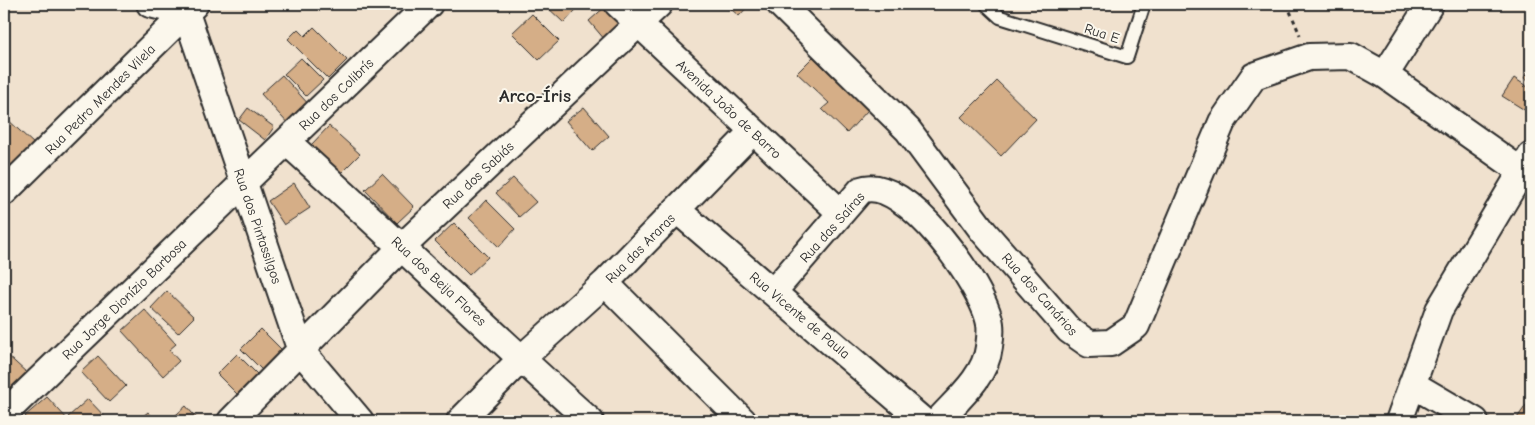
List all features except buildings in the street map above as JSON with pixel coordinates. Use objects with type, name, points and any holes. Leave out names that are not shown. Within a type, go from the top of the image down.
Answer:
[{"type":"street","points":[[150,4],[190,8]]},
{"type":"street","name":"Rua dos Colibrís","points":[[244,184],[429,4]]},
{"type":"street","name":"Avenida João de Barro","points":[[618,4],[841,213]]},
{"type":"street","name":"Rua dos Sabiás","points":[[231,421],[402,246],[659,4]]},
{"type":"street","name":"Rua dos Canários","points":[[780,4],[908,130],[983,231],[1069,330],[1089,344],[1111,343],[1136,326],[1222,122],[1254,76],[1309,56],[1351,56],[1385,75],[1528,169]]},
{"type":"street","points":[[1385,75],[1430,4]]},
{"type":"street","name":"Rua dos Pintassilgos","points":[[190,8],[244,184],[301,351],[360,421]]},
{"type":"street","name":"Rua Pedro Mendes Vilela","points":[[4,192],[190,8]]},
{"type":"street","name":"Rua das Araras","points":[[460,421],[520,359],[605,283],[753,131]]},
{"type":"street","name":"Rua dos Beija Flores","points":[[287,142],[402,246],[520,359],[590,421]]},
{"type":"street","points":[[1399,421],[1439,310],[1528,169]]},
{"type":"street","name":"Rua Jorge Dionízio Barbosa","points":[[4,414],[244,184]]},
{"type":"street","name":"Rua das Saíras","points":[[773,292],[841,213],[865,189],[880,189],[892,193],[926,222],[945,244],[978,294],[990,324],[989,349],[980,373],[938,421]]},
{"type":"street","name":"Rua Vicente de Paula","points":[[677,210],[922,421]]},
{"type":"street","points":[[605,283],[738,420]]},
{"type":"street","points":[[1412,384],[1474,421]]},
{"type":"lane","name":"Rua E","points":[[986,4],[1127,56],[1144,4]]},
{"type":"path","points":[[1287,4],[1309,56]]},
{"type":"district","name":"Arco-Íris","points":[[535,95]]}]
